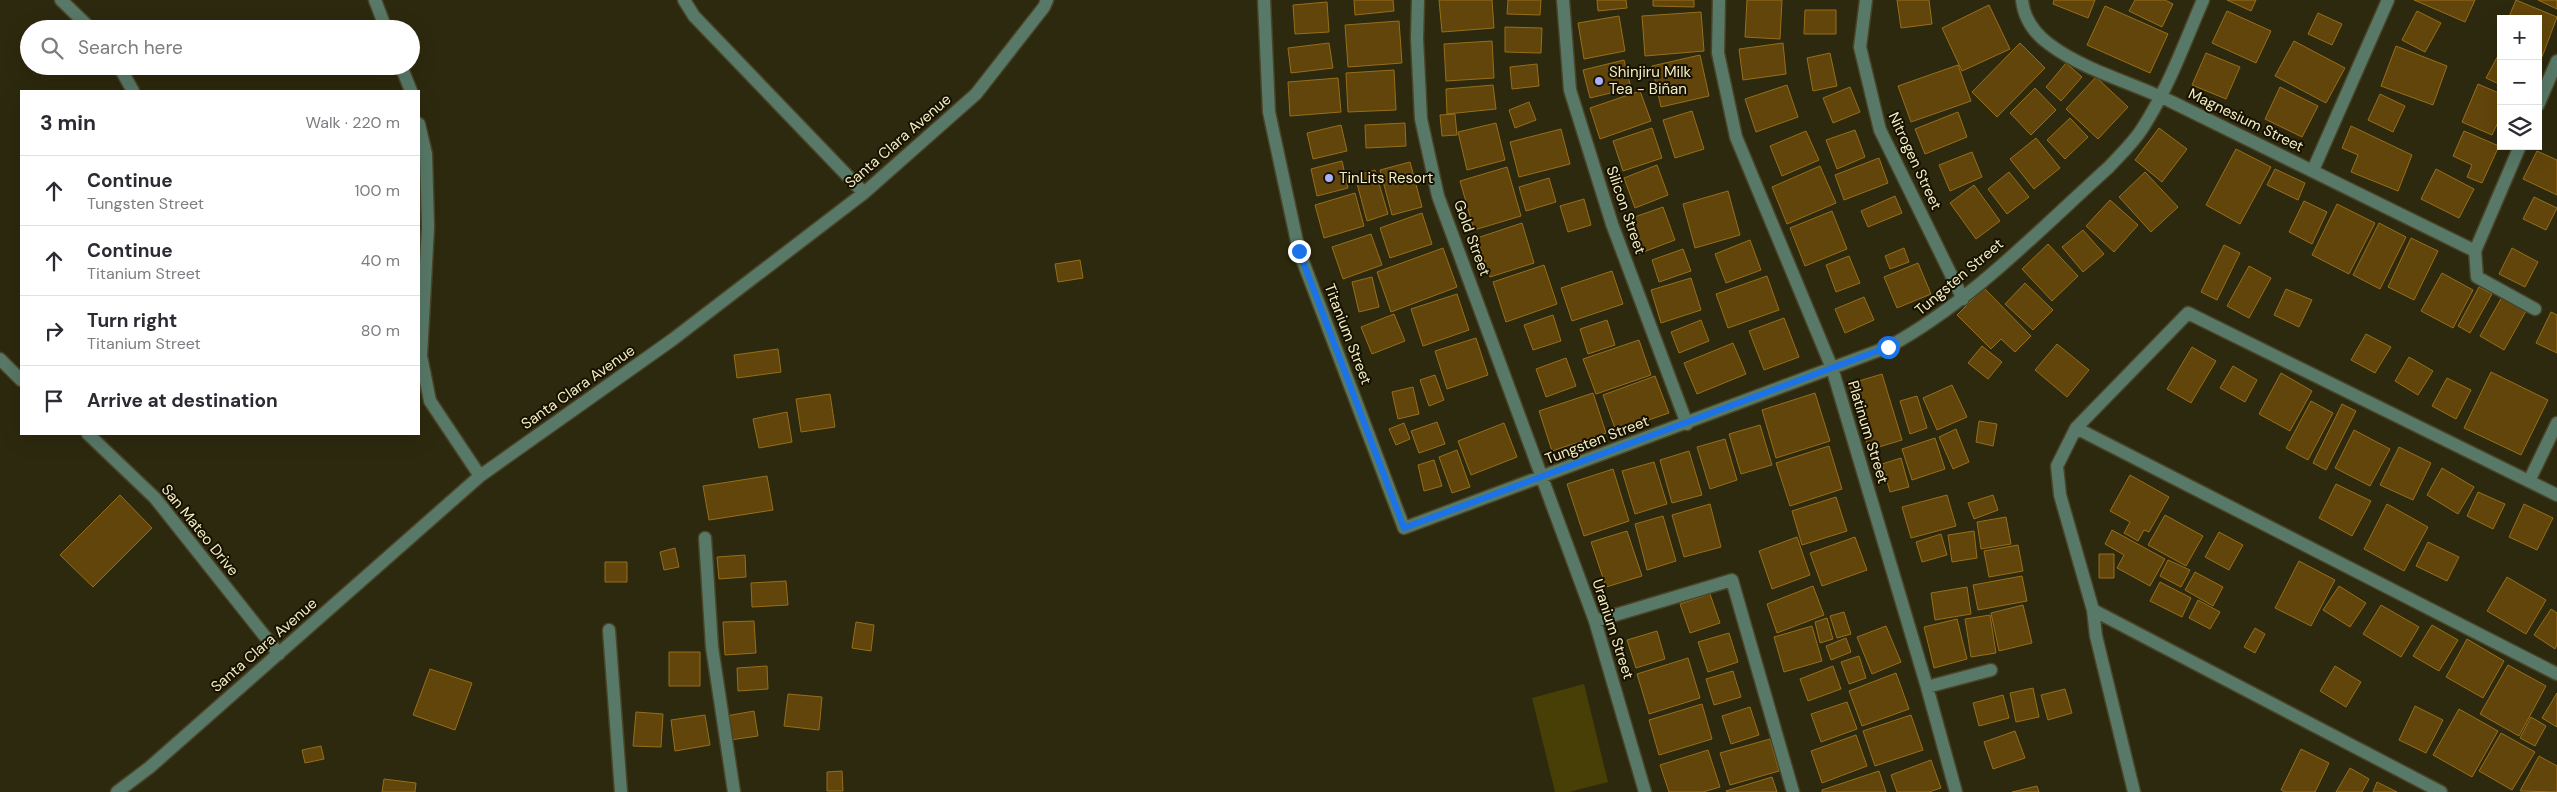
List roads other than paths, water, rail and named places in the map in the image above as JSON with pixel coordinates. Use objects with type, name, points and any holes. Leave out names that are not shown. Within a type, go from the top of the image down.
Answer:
[{"type":"street","points":[[60,0],[81,20]]},
{"type":"street","points":[[375,0],[383,20]]},
{"type":"street","points":[[684,0],[694,16],[864,193]]},
{"type":"street","name":"Santa Clara Avenue","points":[[117,792],[150,767],[480,476],[672,340],[864,193],[976,94],[1044,7],[1047,0]]},
{"type":"street","name":"Titanium Street","points":[[1264,0],[1269,112],[1299,251],[1404,528],[1543,478]]},
{"type":"street","name":"Gold Street","points":[[1418,0],[1417,39],[1421,118],[1438,196],[1543,478]]},
{"type":"street","name":"Silicon Street","points":[[1563,0],[1570,90],[1612,224],[1686,424]]},
{"type":"street","name":"Platinum Street","points":[[1719,0],[1718,53],[1736,137],[1832,368],[1927,687],[1956,792]]},
{"type":"street","name":"Nitrogen Street","points":[[1866,0],[1860,47],[1880,130],[1963,299]]},
{"type":"street","name":"Magnesium Street","points":[[2022,0],[2024,12],[2030,24],[2048,43],[2067,56],[2161,97],[2475,251]]},
{"type":"street","name":"Tungsten Street","points":[[1543,478],[1888,347],[1921,329],[1963,299],[2109,167],[2141,131],[2161,97],[2202,0]]},
{"type":"street","points":[[2313,170],[2388,0]]},
{"type":"street","points":[[2542,96],[2557,61]]},
{"type":"street","points":[[124,75],[132,90]]},
{"type":"street","points":[[405,75],[411,90]]},
{"type":"street","points":[[420,128],[426,154],[428,227],[421,356],[430,401],[480,476]]},
{"type":"street","points":[[2518,150],[2475,251],[2477,277],[2536,308]]},
{"type":"street","points":[[2134,792],[2096,636],[2093,610],[2060,495],[2057,466],[2076,428],[2188,313],[2557,495]]},
{"type":"street","points":[[0,359],[20,379]]},
{"type":"street","points":[[2529,481],[2557,424]]},
{"type":"street","points":[[2076,428],[2557,674]]},
{"type":"street","name":"San Mateo Drive","points":[[94,436],[155,498],[279,654]]},
{"type":"street","name":"Uranium Street","points":[[1543,478],[1596,620],[1645,792]]},
{"type":"street","points":[[705,538],[712,647],[734,792]]},
{"type":"street","points":[[1596,620],[1732,580],[1793,792]]},
{"type":"street","points":[[2093,610],[2441,792]]},
{"type":"street","points":[[609,630],[621,792]]},
{"type":"street","points":[[1927,687],[1990,670]]},
{"type":"place","name":"Shinjiru Milk Tea - Biñan","points":[[1599,81]]},
{"type":"place","name":"TinLits Resort","points":[[1329,178]]}]
